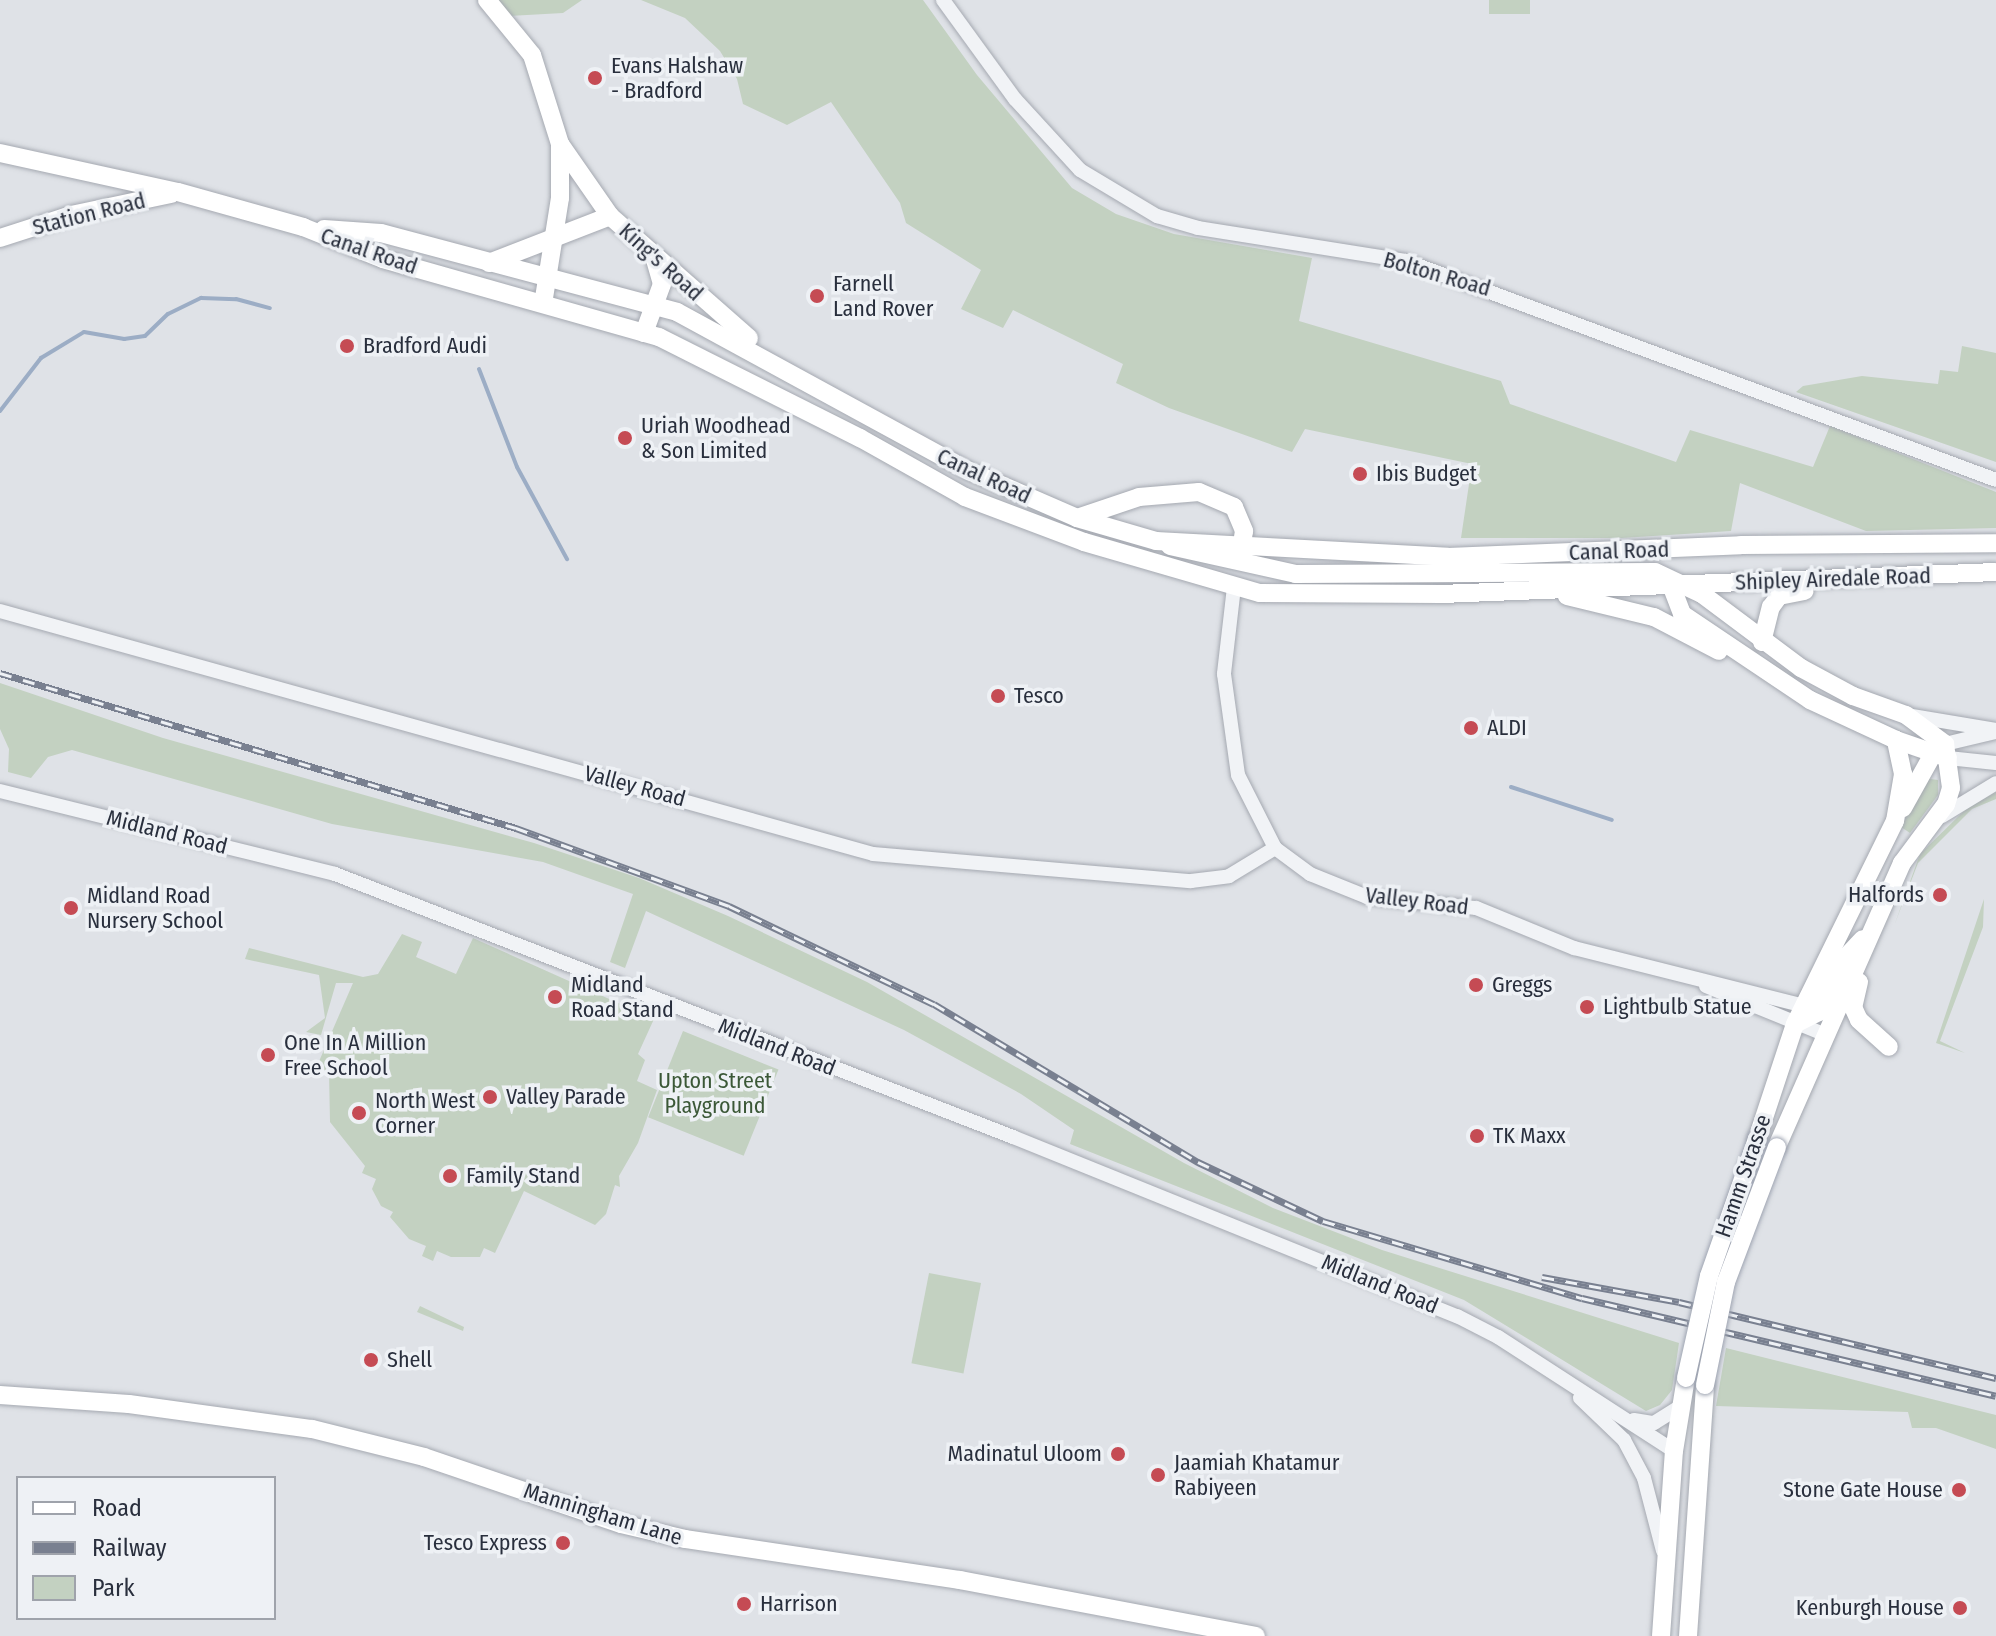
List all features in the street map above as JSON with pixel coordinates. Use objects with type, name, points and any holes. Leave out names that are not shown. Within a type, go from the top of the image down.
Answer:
[{"type":"main road","name":"King's Road","points":[[487,0],[532,55],[560,144],[610,216],[654,258],[780,364]]},
{"type":"main road","name":"King's Road","points":[[543,304],[545,275],[560,198],[560,144]]},
{"type":"main road","name":"Canal Road","points":[[0,153],[178,192],[303,227],[383,259],[644,333],[860,438],[965,497],[1084,542],[1234,587],[1318,596],[1677,582],[1762,642],[1853,696],[1906,715]]},
{"type":"main road","name":"Station Road","points":[[0,238],[71,215],[178,192]]},
{"type":"main road","points":[[489,263],[554,234],[610,216]]},
{"type":"main road","name":"Canal Road","points":[[303,227],[381,233],[656,306],[706,325],[780,364],[969,471],[1077,518],[1156,541],[1241,555],[1448,557],[1704,546]]},
{"type":"main road","points":[[644,333],[662,284],[654,258]]},
{"type":"main road","points":[[1077,518],[1139,497],[1199,492],[1234,507],[1244,531],[1234,587]]},
{"type":"main road","name":"Shipley Airedale Road","points":[[1704,546],[1996,543]]},
{"type":"main road","points":[[1241,555],[1296,574],[1621,568],[1677,582],[1704,546]]},
{"type":"main road","name":"Shipley Airedale Road","points":[[1677,582],[1851,582],[1996,572]]},
{"type":"main road","name":"Canal Road","points":[[1677,582],[1682,614],[1810,700],[1896,740],[1942,752]]},
{"type":"main road","points":[[1762,642],[1771,607],[1779,596],[1851,582]]},
{"type":"main road","name":"Canal Road","points":[[1522,589],[1612,603],[1654,617],[1754,671],[1779,678]]},
{"type":"main road","points":[[1895,821],[1942,752],[1906,715]]},
{"type":"main road","name":"Hamm Strasse","points":[[1689,1633],[1705,1385],[1726,1282],[1895,821],[1903,774],[1896,740]]},
{"type":"main road","name":"Hamm Strasse","points":[[1661,1636],[1674,1451],[1686,1378],[1709,1276],[1795,1024],[1821,1018],[1876,925],[1902,863],[1936,821],[1951,788],[1942,752]]},
{"type":"main road","points":[[1876,925],[1853,1007],[1859,1020],[1889,1047]]},
{"type":"main road","name":"Manningham Lane","points":[[0,1395],[129,1404],[312,1429],[424,1457],[621,1524],[685,1539],[960,1580],[1256,1636]]},
{"type":"main road","points":[[1674,1451],[1696,1491]]},
{"type":"street","name":"Bolton Road","points":[[943,0],[1015,99],[1080,170],[1157,216],[1198,228],[1406,261],[1996,480]]},
{"type":"street","points":[[1234,587],[1224,674],[1228,727],[1238,775],[1275,848]]},
{"type":"street","name":"Valley Road","points":[[0,611],[873,854],[1191,881],[1229,876],[1275,848],[1335,887],[1367,897],[1476,908],[1547,939],[1658,966],[1821,1018]]},
{"type":"street","name":"Canal Road","points":[[1906,715],[1996,731]]},
{"type":"street","points":[[1942,752],[1996,731]]},
{"type":"street","points":[[1942,752],[1996,763]]},
{"type":"street","points":[[1936,821],[1996,783]]},
{"type":"street","name":"Midland Road","points":[[0,791],[335,874],[1393,1289],[1498,1337],[1674,1451]]},
{"type":"street","name":"Valley Road","points":[[1658,966],[1795,1024],[1821,1018]]},
{"type":"street","name":"Midland Road","points":[[1533,1360],[1624,1440],[1644,1478],[1665,1562]]},
{"type":"street","points":[[1629,1419],[1654,1423],[1681,1406]]},
{"type":"green space","points":[[498,0],[582,0],[563,13],[509,16]]},
{"type":"green space","points":[[641,0],[923,0],[977,75],[1072,188],[1116,214],[1174,234],[1312,258],[1299,321],[1501,381],[1510,404],[1676,462],[1690,430],[1813,467],[1830,426],[1996,492],[1996,528],[1866,531],[1740,483],[1731,531],[1622,538],[1461,538],[1472,464],[1305,429],[1292,452],[1169,408],[1116,383],[1123,364],[1013,310],[1003,328],[961,309],[981,270],[906,223],[900,203],[831,102],[787,125],[743,104],[737,79],[720,51],[685,18]]},
{"type":"green space","points":[[1489,0],[1530,0],[1530,14],[1489,14]]},
{"type":"green space","points":[[1962,346],[1996,353],[1996,462],[1796,392],[1803,386],[1862,376],[1938,384],[1940,370],[1958,372]]},
{"type":"green space","points":[[0,683],[163,738],[534,843],[639,878],[867,982],[1184,1163],[1273,1208],[1382,1250],[1679,1343],[1672,1390],[1660,1405],[1646,1411],[1464,1300],[1070,1144],[1074,1130],[1021,1094],[904,1030],[646,911],[625,968],[610,962],[633,894],[543,862],[332,824],[72,750],[48,757],[31,778],[8,772],[9,749],[0,729]]},
{"type":"green space","points":[[1924,778],[1938,780],[1938,795],[1910,833],[1901,827]]},
{"type":"green space","points":[[1996,792],[1996,799],[1972,809],[1918,863],[1894,926],[1920,854],[1966,809]]},
{"type":"green space","points":[[1984,899],[1983,927],[1940,1041],[1965,1053],[1936,1043]]},
{"type":"green space","name":"Valley Parade","points":[[402,934],[422,942],[416,957],[456,974],[473,938],[654,1019],[638,1054],[645,1060],[637,1081],[657,1090],[638,1143],[619,1176],[620,1187],[615,1185],[606,1214],[595,1225],[524,1191],[495,1253],[484,1248],[480,1257],[451,1257],[437,1251],[433,1261],[422,1256],[426,1246],[409,1239],[390,1217],[393,1212],[381,1206],[372,1189],[376,1179],[362,1173],[365,1166],[330,1122],[329,1072],[317,1066],[353,983],[336,983],[321,1035],[306,1032],[325,1018],[319,975],[245,959],[249,948],[363,977],[378,974]]},
{"type":"green space","name":"Upton Street Playground","points":[[683,1031],[778,1070],[744,1156],[648,1117]]},
{"type":"green space","points":[[929,1273],[981,1283],[963,1373],[911,1363]]},
{"type":"green space","points":[[420,1306],[464,1327],[463,1331],[417,1312]]},
{"type":"green space","points":[[1726,1348],[1996,1415],[1996,1449],[1936,1428],[1912,1428],[1908,1412],[1716,1406]]},
{"type":"waterway","points":[[0,411],[41,358],[84,332],[124,339],[145,336],[168,314],[201,298],[236,299],[270,308]]},
{"type":"waterway","points":[[479,369],[517,467],[567,559]]},
{"type":"waterway","points":[[1511,787],[1612,820]]},
{"type":"railway","points":[[0,673],[516,828],[729,906],[934,1004],[1198,1162],[1323,1221],[1582,1298],[1996,1396]]},
{"type":"railway","points":[[1542,1277],[1679,1302],[1996,1378]]},
{"type":"place","name":"Evans Halshaw - Bradford","points":[[595,78]]},
{"type":"place","name":"Farnell Land Rover","points":[[817,296]]},
{"type":"place","name":"Bradford Audi","points":[[347,346]]},
{"type":"place","name":"Uriah Woodhead & Son Limited","points":[[625,438]]},
{"type":"place","name":"Ibis Budget","points":[[1360,474]]},
{"type":"place","name":"Tesco","points":[[998,696]]},
{"type":"place","name":"ALDI","points":[[1471,728]]},
{"type":"place","name":"Halfords","points":[[1940,895]]},
{"type":"place","name":"Midland Road Nursery School","points":[[71,908]]},
{"type":"place","name":"Greggs","points":[[1476,985]]},
{"type":"place","name":"Midland Road Stand","points":[[555,997]]},
{"type":"place","name":"Lightbulb Statue","points":[[1587,1007]]},
{"type":"place","name":"One In A Million Free School","points":[[268,1055]]},
{"type":"place","name":"Valley Parade","points":[[490,1097]]},
{"type":"place","name":"North West Corner","points":[[359,1113]]},
{"type":"place","name":"TK Maxx","points":[[1477,1136]]},
{"type":"place","name":"Family Stand","points":[[450,1176]]},
{"type":"place","name":"Shell","points":[[371,1360]]},
{"type":"place","name":"Madinatul Uloom","points":[[1118,1454]]},
{"type":"place","name":"Jaamiah Khatamur Rabiyeen","points":[[1158,1475]]},
{"type":"place","name":"Stone Gate House","points":[[1959,1490]]},
{"type":"place","name":"Tesco Express","points":[[563,1543]]},
{"type":"place","name":"Harrison","points":[[744,1604]]},
{"type":"place","name":"Kenburgh House","points":[[1960,1608]]}]
